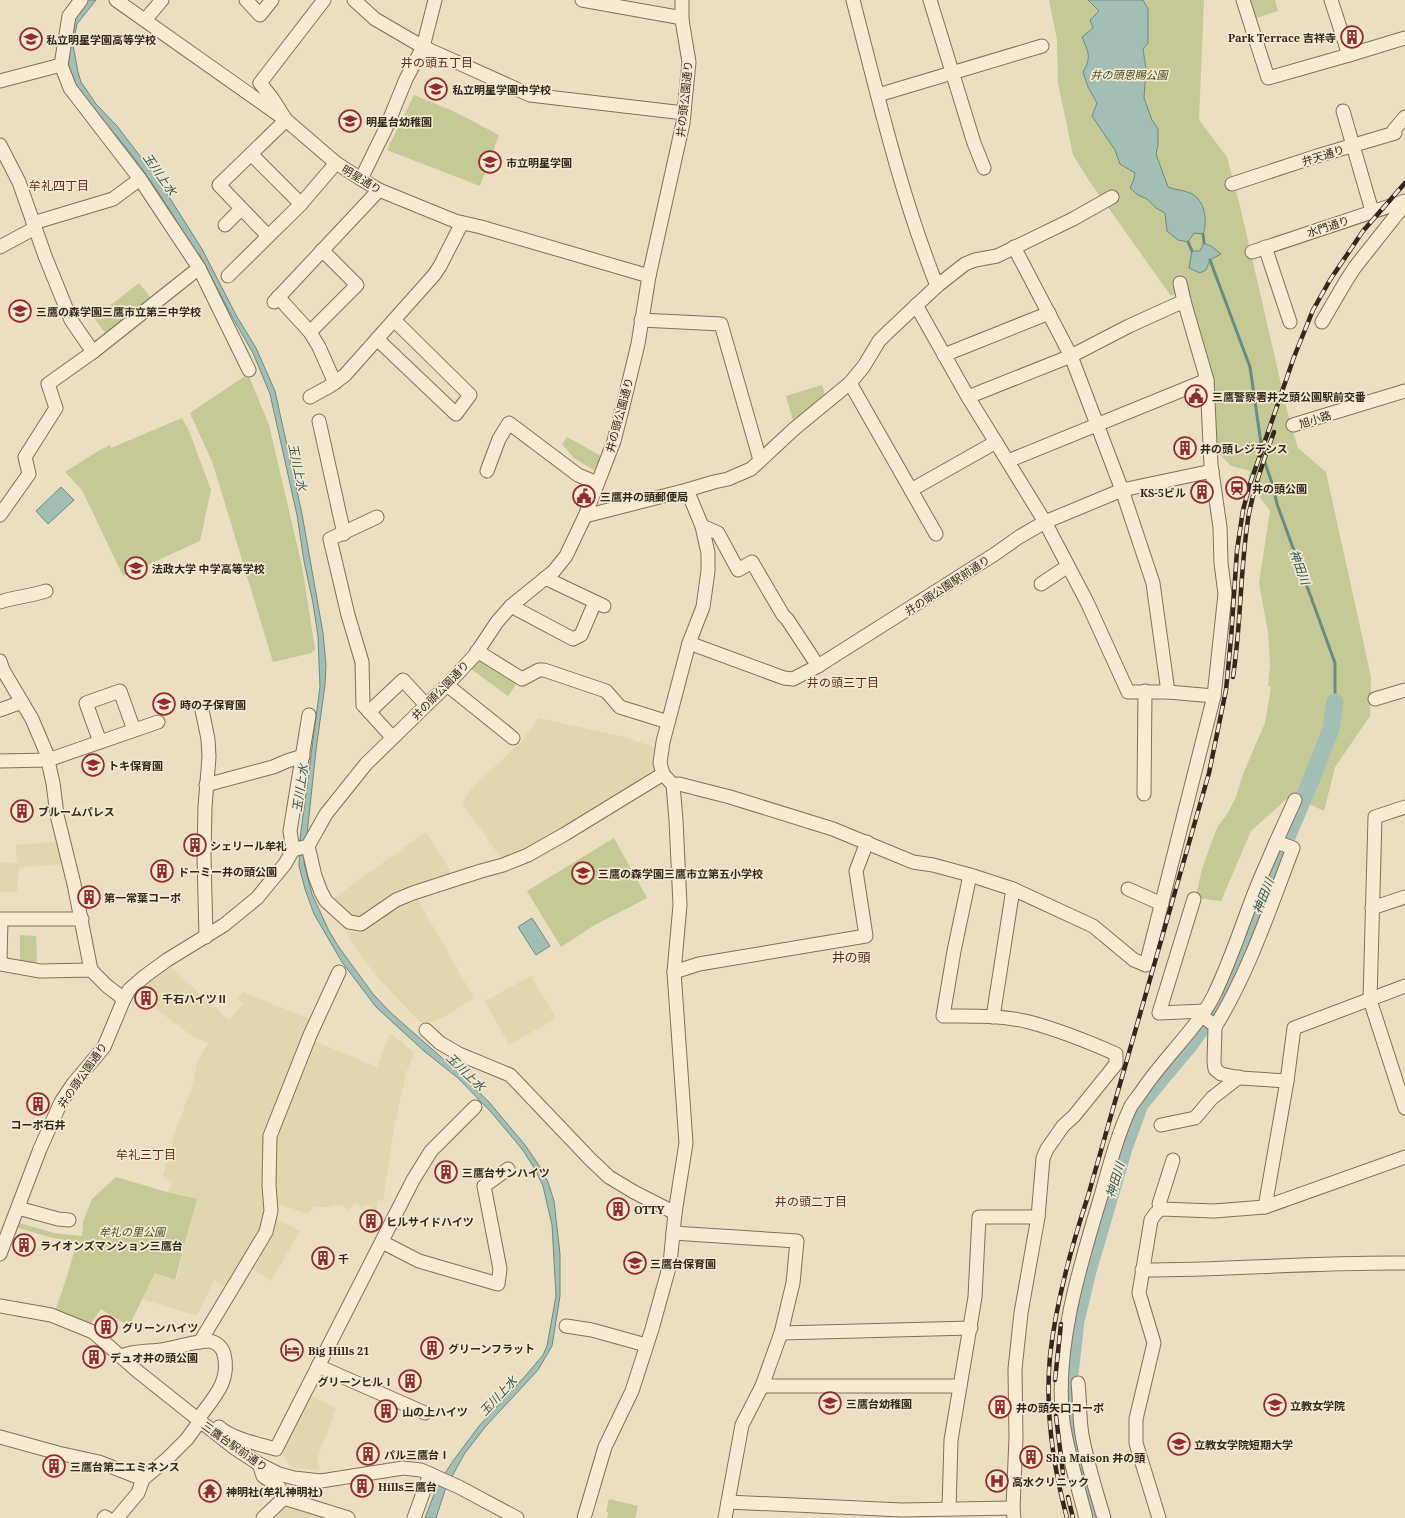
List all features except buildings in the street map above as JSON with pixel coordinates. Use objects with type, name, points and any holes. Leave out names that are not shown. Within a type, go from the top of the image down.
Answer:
[{"type":"street","points":[[81,0],[69,16],[61,65],[70,88],[140,179],[200,268],[249,370]]},
{"type":"street","name":"明星通り","points":[[116,0],[286,120],[336,163],[379,190],[462,223],[481,227],[649,276]]},
{"type":"street","points":[[145,20],[162,0]]},
{"type":"street","points":[[246,0],[260,15],[272,0]]},
{"type":"street","points":[[268,236],[219,185],[286,120],[260,83],[324,0]]},
{"type":"street","points":[[361,179],[386,128],[406,79],[423,47],[435,0]]},
{"type":"street","points":[[582,0],[677,17],[682,20]]},
{"type":"street","name":"井の頭公園通り","points":[[0,1254],[51,1121],[73,1084],[104,1047],[129,990],[167,960],[224,925],[257,898],[285,864],[301,848],[366,764],[447,685],[477,651],[497,622],[511,606],[554,571],[566,556],[585,516],[614,441],[638,344],[649,276],[672,175],[684,113],[689,62],[682,20],[682,0]]},
{"type":"street","points":[[854,0],[899,172],[926,258],[937,286]]},
{"type":"street","points":[[930,0],[974,143],[984,168]]},
{"type":"street","points":[[1243,0],[1268,78],[1405,38]]},
{"type":"street","points":[[1331,0],[1349,55]]},
{"type":"street","points":[[357,1],[375,19],[423,47],[530,96],[684,113]]},
{"type":"street","points":[[878,95],[1042,46]]},
{"type":"street","points":[[0,81],[61,65]]},
{"type":"street","points":[[1343,111],[1372,211]]},
{"type":"street","name":"弁天通り","points":[[1232,184],[1395,132],[1394,130],[1405,117]]},
{"type":"street","points":[[0,145],[19,182],[34,226],[71,320],[93,352]]},
{"type":"street","points":[[251,154],[301,204]]},
{"type":"street","points":[[228,276],[301,204],[336,163]]},
{"type":"street","points":[[0,247],[34,226],[112,199],[140,179]]},
{"type":"street","points":[[335,383],[319,347],[310,332],[276,299],[379,190]]},
{"type":"street","points":[[585,516],[728,479],[751,469],[829,399],[850,383],[864,366],[879,341],[937,286],[965,264],[974,260],[997,256],[1073,219],[1112,197]]},
{"type":"street","points":[[1322,322],[1355,267],[1405,203]]},
{"type":"street","name":"水門通り","points":[[1252,252],[1372,211],[1405,203]]},
{"type":"street","points":[[225,225],[241,209]]},
{"type":"street","points":[[310,397],[335,383],[345,375],[438,270],[462,223]]},
{"type":"street","points":[[1014,247],[1071,356],[1122,490],[1153,583],[1168,692]]},
{"type":"street","points":[[1265,247],[1290,322]]},
{"type":"street","points":[[310,332],[357,286],[322,250]]},
{"type":"street","points":[[0,515],[29,474],[25,457],[56,408],[48,384],[93,352],[200,268]]},
{"type":"street","points":[[673,785],[679,784],[730,797],[833,829],[913,862],[933,865],[1013,888],[1093,926],[1134,960],[1146,965],[1214,696],[1225,594],[1221,563],[1220,527],[1212,471],[1207,380],[1180,283]]},
{"type":"street","points":[[968,397],[1071,356],[1129,326],[1184,301]]},
{"type":"street","points":[[916,305],[968,397],[1045,522],[1090,608],[1128,692],[1168,692],[1214,696]]},
{"type":"street","points":[[944,355],[1049,313]]},
{"type":"street","points":[[376,339],[456,414],[470,396],[394,320]]},
{"type":"street","points":[[641,320],[720,324],[760,460]]},
{"type":"street","points":[[1008,461],[1207,380]]},
{"type":"street","points":[[850,383],[936,534]]},
{"type":"street","name":"旭小路","points":[[1293,425],[1405,391]]},
{"type":"street","points":[[319,421],[344,534]]},
{"type":"street","points":[[487,471],[498,439],[510,423],[578,475],[597,484]]},
{"type":"street","points":[[911,490],[996,442]]},
{"type":"street","name":"井の頭公園駅前通り","points":[[689,643],[787,679],[795,678],[818,666],[1045,522],[1122,490],[1212,471]]},
{"type":"street","points":[[584,1518],[606,1447],[632,1391],[652,1329],[670,1264],[675,1213],[686,1143],[674,972],[680,905],[673,785],[663,774],[660,762],[668,722],[689,643],[700,616],[706,593],[708,565],[702,526],[687,490]]},
{"type":"street","points":[[377,516],[344,534],[330,539],[348,615],[362,662],[363,705],[392,737]]},
{"type":"street","points":[[702,526],[718,532],[738,570],[752,562],[779,609],[818,666]]},
{"type":"street","points":[[1041,584],[1068,566]]},
{"type":"street","points":[[511,606],[573,639],[581,635],[599,604],[545,578]]},
{"type":"street","points":[[0,602],[13,598],[36,595],[46,591]]},
{"type":"street","points":[[477,651],[522,679],[539,670],[544,670],[606,691],[620,707],[668,722]]},
{"type":"street","points":[[0,661],[3,670],[40,735],[48,760],[60,832],[82,919],[91,970],[107,986],[124,999]]},
{"type":"street","points":[[368,712],[403,680],[426,705]]},
{"type":"street","points":[[447,685],[513,738]]},
{"type":"street","points":[[1375,699],[1405,690]]},
{"type":"street","points":[[100,742],[86,703],[120,691],[134,730]]},
{"type":"street","points":[[1144,794],[1145,691]]},
{"type":"street","points":[[0,710],[22,702]]},
{"type":"street","points":[[202,710],[209,757],[206,785],[204,856],[206,937]]},
{"type":"street","points":[[309,715],[290,831],[291,839],[301,848],[326,901],[349,922],[361,924],[396,900],[408,895],[480,871],[503,865],[528,855],[566,834],[663,774]]},
{"type":"street","points":[[0,761],[48,760],[158,722]]},
{"type":"street","points":[[206,785],[273,767],[303,756]]},
{"type":"street","points":[[1086,1518],[1063,1421],[1062,1382],[1066,1341],[1073,1297],[1114,1151],[1132,1106],[1149,1081],[1214,996],[1236,945],[1253,897],[1281,844],[1295,800]]},
{"type":"street","points":[[1405,807],[1375,817],[1370,1000],[1405,1108]]},
{"type":"street","points":[[674,972],[699,964],[866,936],[856,871],[867,842]]},
{"type":"street","points":[[1281,844],[1293,848],[1268,913],[1231,1001],[1214,1026],[1214,1062],[1215,1069],[1221,1074],[1287,1081]]},
{"type":"street","points":[[728,1502],[841,1513],[949,1509],[1014,1513],[1016,1438],[1015,1369],[1022,1313],[1038,1217],[1043,1158],[1047,1149],[1063,1126],[1074,1116],[1116,1064],[1116,1054],[1098,1046],[1029,1022],[993,1017],[943,1016],[954,951],[970,875]]},
{"type":"street","points":[[993,1017],[1013,888]]},
{"type":"street","points":[[1128,889],[1162,904]]},
{"type":"street","points":[[1372,908],[1405,897]]},
{"type":"street","points":[[1194,899],[1159,1013],[1202,1013],[1214,1026]]},
{"type":"street","points":[[0,961],[1,919],[82,919]]},
{"type":"street","points":[[0,964],[40,971],[91,970]]},
{"type":"street","points":[[200,1342],[266,1232],[271,1211],[269,1184],[270,1136],[310,1035],[339,972]]},
{"type":"street","points":[[1265,1207],[1287,1081],[1294,1028],[1405,986]]},
{"type":"street","points":[[426,1030],[440,1043],[459,1054],[510,1075],[609,1177],[675,1213]]},
{"type":"street","points":[[1161,1125],[1195,1118],[1212,1098],[1239,1077]]},
{"type":"street","points":[[199,1420],[208,1418],[223,1431],[276,1449],[413,1180],[431,1151],[475,1107]]},
{"type":"street","points":[[1159,1518],[1136,1443],[1136,1418],[1154,1343],[1139,1293],[1151,1220],[1156,1213],[1161,1210],[1214,1211],[1265,1207],[1405,1157]]},
{"type":"street","points":[[1161,1210],[1159,1204],[1173,1160]]},
{"type":"street","points":[[382,1242],[419,1262],[498,1284],[500,1269],[484,1186],[508,1169]]},
{"type":"street","points":[[18,1208],[58,1220],[69,1220]]},
{"type":"street","points":[[949,1509],[951,1440],[971,1328],[976,1285],[979,1217],[1038,1217]]},
{"type":"street","points":[[673,1234],[797,1241],[794,1283],[781,1333],[762,1386],[742,1425],[725,1518]]},
{"type":"street","points":[[1142,1270],[1405,1263]]},
{"type":"street","name":"三鷹台駅前通り","points":[[0,1306],[51,1315],[93,1332],[236,1449],[258,1464],[279,1474],[294,1478],[321,1480],[403,1468],[421,1470],[434,1475],[517,1518]]},
{"type":"street","points":[[566,1326],[592,1330],[646,1345]]},
{"type":"street","points":[[781,1333],[971,1328]]},
{"type":"street","points":[[117,1518],[138,1493],[143,1479],[167,1459],[187,1439],[221,1387],[225,1375],[226,1361],[222,1349],[218,1345],[209,1341],[162,1350],[128,1353],[121,1356]]},
{"type":"street","points":[[318,1366],[425,1413]]},
{"type":"street","points":[[1078,1383],[1080,1399],[1079,1412],[1082,1435],[1104,1518]]},
{"type":"street","points":[[762,1386],[960,1386]]},
{"type":"street","points":[[0,1437],[58,1453],[99,1462],[143,1479]]},
{"type":"street","points":[[258,1464],[263,1476],[280,1487],[284,1498]]},
{"type":"street","points":[[414,1518],[434,1475]]},
{"type":"street","points":[[263,1518],[284,1498]]},
{"type":"street","points":[[284,1498],[348,1518]]},
{"type":"shaded area","points":[[539,718],[628,738],[659,749],[657,770],[653,777],[564,831],[503,861],[462,803],[473,787],[520,743]]},
{"type":"shaded area","points":[[426,832],[454,877],[356,921],[331,900]]},
{"type":"shaded area","points":[[56,842],[61,864],[19,868],[17,892],[0,892],[0,862],[17,863],[16,845]]},
{"type":"shaded area","points":[[415,895],[474,998],[445,1016],[427,1024],[421,1023],[378,978],[358,952],[347,934]]},
{"type":"shaded area","points":[[168,964],[229,1021],[243,1004],[237,999],[243,992],[313,1020],[307,1038],[377,1067],[390,1033],[414,1053],[406,1073],[394,1129],[383,1201],[378,1199],[376,1211],[365,1203],[362,1207],[354,1203],[349,1210],[340,1204],[328,1207],[314,1207],[308,1214],[268,1200],[267,1214],[300,1231],[271,1281],[244,1263],[228,1288],[214,1280],[197,1316],[142,1299],[156,1272],[176,1281],[197,1200],[167,1192],[173,1184],[163,1176],[175,1132],[193,1084],[197,1063],[208,1043],[195,1038],[153,1007],[160,994],[145,982]]},
{"type":"shaded area","points":[[531,976],[556,1018],[509,1045],[485,1001]]},
{"type":"shaded area","points":[[307,1394],[336,1408],[317,1459],[320,1470],[293,1468],[279,1451]]},
{"type":"shaded area","points":[[285,1502],[335,1518],[267,1518]]},
{"type":"green space","name":"井の頭恩賜公園","points":[[1049,0],[1204,0],[1199,120],[1227,157],[1240,206],[1287,410],[1298,448],[1326,472],[1371,677],[1370,716],[1335,767],[1324,811],[1291,795],[1251,831],[1221,901],[1197,898],[1196,895],[1202,869],[1218,826],[1228,813],[1236,797],[1243,774],[1265,723],[1271,687],[1268,686],[1270,665],[1268,633],[1259,583],[1270,511],[1248,481],[1250,471],[1231,466],[1216,450],[1183,291],[1171,296],[1090,182],[1073,155],[1058,83],[1057,40]]},
{"type":"green space","points":[[1248,0],[1275,0],[1278,11],[1253,19]]},
{"type":"green space","points":[[414,95],[453,111],[499,135],[480,186],[387,150]]},
{"type":"green space","points":[[139,283],[155,303],[109,338],[94,318]]},
{"type":"green space","points":[[248,374],[269,425],[302,566],[315,649],[312,653],[273,662],[213,464],[190,413]]},
{"type":"green space","points":[[822,385],[826,398],[794,424],[786,396]]},
{"type":"green space","points":[[182,418],[189,431],[211,490],[200,541],[123,576],[82,490],[65,472],[110,445],[111,448]]},
{"type":"green space","points":[[567,437],[601,456],[594,470],[574,458],[562,444]]},
{"type":"green space","points":[[478,661],[482,661],[517,683],[508,696],[471,669]]},
{"type":"green space","points":[[614,838],[647,898],[593,926],[561,947],[527,891]]},
{"type":"green space","points":[[20,935],[36,936],[37,966],[20,963]]},
{"type":"green space","name":"牟礼の里公園","points":[[116,1177],[197,1199],[175,1280],[155,1273],[129,1326],[101,1309],[91,1323],[56,1309],[77,1242],[53,1238],[15,1227],[16,1222],[54,1233],[82,1236],[83,1222],[92,1199]]},
{"type":"green space","points":[[609,1499],[638,1506],[635,1518],[607,1518],[608,1512],[606,1512]]},
{"type":"water","points":[[88,0],[96,0],[77,24],[73,45],[81,82],[96,104],[117,126],[159,181],[202,249],[236,315],[256,348],[275,391],[302,514],[323,633],[326,665],[325,685],[316,750],[304,863],[312,894],[328,929],[338,946],[373,994],[390,1012],[458,1072],[489,1102],[525,1145],[538,1164],[548,1182],[554,1201],[560,1254],[560,1296],[552,1346],[538,1370],[486,1426],[465,1453],[446,1487],[436,1518],[425,1518],[438,1484],[479,1426],[527,1374],[543,1355],[547,1346],[556,1296],[552,1225],[543,1186],[535,1169],[522,1149],[491,1112],[458,1078],[424,1051],[376,1007],[342,962],[314,914],[299,866],[300,839],[320,687],[318,636],[297,515],[270,394],[253,353],[199,254],[193,250],[177,221],[139,165],[113,131],[86,102],[74,86],[69,71],[68,47],[71,30],[77,15]]},
{"type":"water","points":[[1088,0],[1143,0],[1148,9],[1148,43],[1143,49],[1146,69],[1144,98],[1152,120],[1158,129],[1158,145],[1156,154],[1168,187],[1190,193],[1195,196],[1202,205],[1204,211],[1205,223],[1203,234],[1194,233],[1188,242],[1178,240],[1167,231],[1165,213],[1130,188],[1135,173],[1120,164],[1115,150],[1092,116],[1097,103],[1088,87],[1083,72],[1086,67],[1088,54],[1082,37],[1093,28],[1090,20],[1099,11]]},
{"type":"water","points":[[1204,243],[1211,246],[1221,254],[1210,260],[1206,270],[1200,273],[1189,268],[1192,251],[1200,251]]},
{"type":"water","points":[[61,487],[74,500],[48,524],[36,511]]},
{"type":"water","points":[[532,918],[550,946],[536,955],[518,927]]},
{"type":"waterway","points":[[1203,234],[1204,243]]},
{"type":"waterway","points":[[1188,242],[1192,251]]},
{"type":"waterway","name":"神田川","points":[[1210,260],[1250,367],[1263,457],[1273,486],[1277,504],[1335,663],[1335,702]]},
{"type":"waterway","name":"神田川","points":[[1095,1518],[1086,1488],[1073,1429],[1069,1383],[1076,1321],[1088,1271],[1124,1148],[1140,1104],[1190,1044],[1214,1010],[1226,988],[1254,915],[1331,729],[1335,702]]},
{"type":"railway","points":[[1067,1518],[1054,1458],[1049,1417],[1050,1356],[1056,1315],[1070,1255],[1209,773],[1226,690],[1237,550],[1243,510],[1250,484],[1294,357],[1313,310],[1330,280],[1363,231],[1405,183]]},
{"type":"railway","points":[[1233,677],[1238,638],[1243,559],[1248,519],[1256,486],[1274,432]]},
{"type":"railway","points":[[1055,1380],[1061,1324]]},
{"type":"railway","points":[[1056,1416],[1063,1473]]},
{"type":"railway","points":[[1068,1497],[1073,1518]]},
{"type":"place","name":"Park Terrace 吉祥寺","points":[[1352,37]]},
{"type":"place","name":"私立明星学園高等学校","points":[[31,39]]},
{"type":"place","name":"私立明星学園中学校","points":[[436,89]]},
{"type":"place","name":"明星台幼稚園","points":[[350,121]]},
{"type":"place","name":"市立明星学園","points":[[490,162]]},
{"type":"place","name":"三鷹の森学園三鷹市立第三中学校","points":[[20,311]]},
{"type":"place","name":"三鷹警察署井之頭公園駅前交番","points":[[1196,396]]},
{"type":"place","name":"井の頭レジデンス","points":[[1185,448]]},
{"type":"place","name":"井の頭公園","points":[[1237,488]]},
{"type":"place","name":"KS-5ビル","points":[[1202,492]]},
{"type":"place","name":"三鷹井の頭郵便局","points":[[584,496]]},
{"type":"place","name":"法政大学 中学高等学校","points":[[136,568]]},
{"type":"place","name":"時の子保育園","points":[[164,704]]},
{"type":"place","name":"トキ保育園","points":[[93,765]]},
{"type":"place","name":"ブルームパレス","points":[[22,811]]},
{"type":"place","name":"シェリール牟礼","points":[[195,845]]},
{"type":"place","name":"ドーミー井の頭公園","points":[[162,871]]},
{"type":"place","name":"三鷹の森学園三鷹市立第五小学校","points":[[583,873]]},
{"type":"place","name":"第一常葉コーポ","points":[[89,897]]},
{"type":"place","name":"千石ハイツⅡ","points":[[146,998]]},
{"type":"place","name":"コーポ石井","points":[[38,1104]]},
{"type":"place","name":"三鷹台サンハイツ","points":[[446,1172]]},
{"type":"place","name":"OTTY","points":[[618,1209]]},
{"type":"place","name":"ヒルサイドハイツ","points":[[371,1221]]},
{"type":"place","name":"ライオンズマンション三鷹台","points":[[24,1245]]},
{"type":"place","name":"千","points":[[323,1258]]},
{"type":"place","name":"三鷹台保育園","points":[[635,1263]]},
{"type":"place","name":"グリーンハイツ","points":[[106,1327]]},
{"type":"place","name":"グリーンフラット","points":[[432,1348]]},
{"type":"place","name":"Big Hills 21","points":[[292,1350]]},
{"type":"place","name":"デュオ井の頭公園","points":[[94,1357]]},
{"type":"place","name":"グリーンヒルⅠ","points":[[410,1381]]},
{"type":"place","name":"三鷹台幼稚園","points":[[830,1403]]},
{"type":"place","name":"立教女学院","points":[[1275,1405]]},
{"type":"place","name":"井の頭矢口コーポ","points":[[1000,1407]]},
{"type":"place","name":"山の上ハイツ","points":[[386,1411]]},
{"type":"place","name":"立教女学院短期大学","points":[[1179,1444]]},
{"type":"place","name":"パル三鷹台Ⅰ","points":[[368,1454]]},
{"type":"place","name":"Sha Maison 井の頭","points":[[1031,1457]]},
{"type":"place","name":"三鷹台第二エミネンス","points":[[54,1466]]},
{"type":"place","name":"高水クリニック","points":[[997,1481]]},
{"type":"place","name":"Hills三鷹台","points":[[362,1486]]},
{"type":"place","name":"神明社(牟礼神明社)","points":[[210,1491]]},
{"type":"district","name":"井の頭五丁目","points":[[437,62]]},
{"type":"district","name":"牟礼四丁目","points":[[59,185]]},
{"type":"district","name":"井の頭三丁目","points":[[843,682]]},
{"type":"district","name":"井の頭","points":[[851,957]]},
{"type":"district","name":"牟礼三丁目","points":[[146,1154]]},
{"type":"district","name":"井の頭二丁目","points":[[811,1201]]},
{"type":"water label","name":"玉川上水","points":[[160,174]]},
{"type":"water label","name":"玉川上水","points":[[298,467]]},
{"type":"water label","name":"玉川上水","points":[[300,788]]},
{"type":"water label","name":"玉川上水","points":[[466,1072]]},
{"type":"water label","name":"玉川上水","points":[[498,1396]]}]
